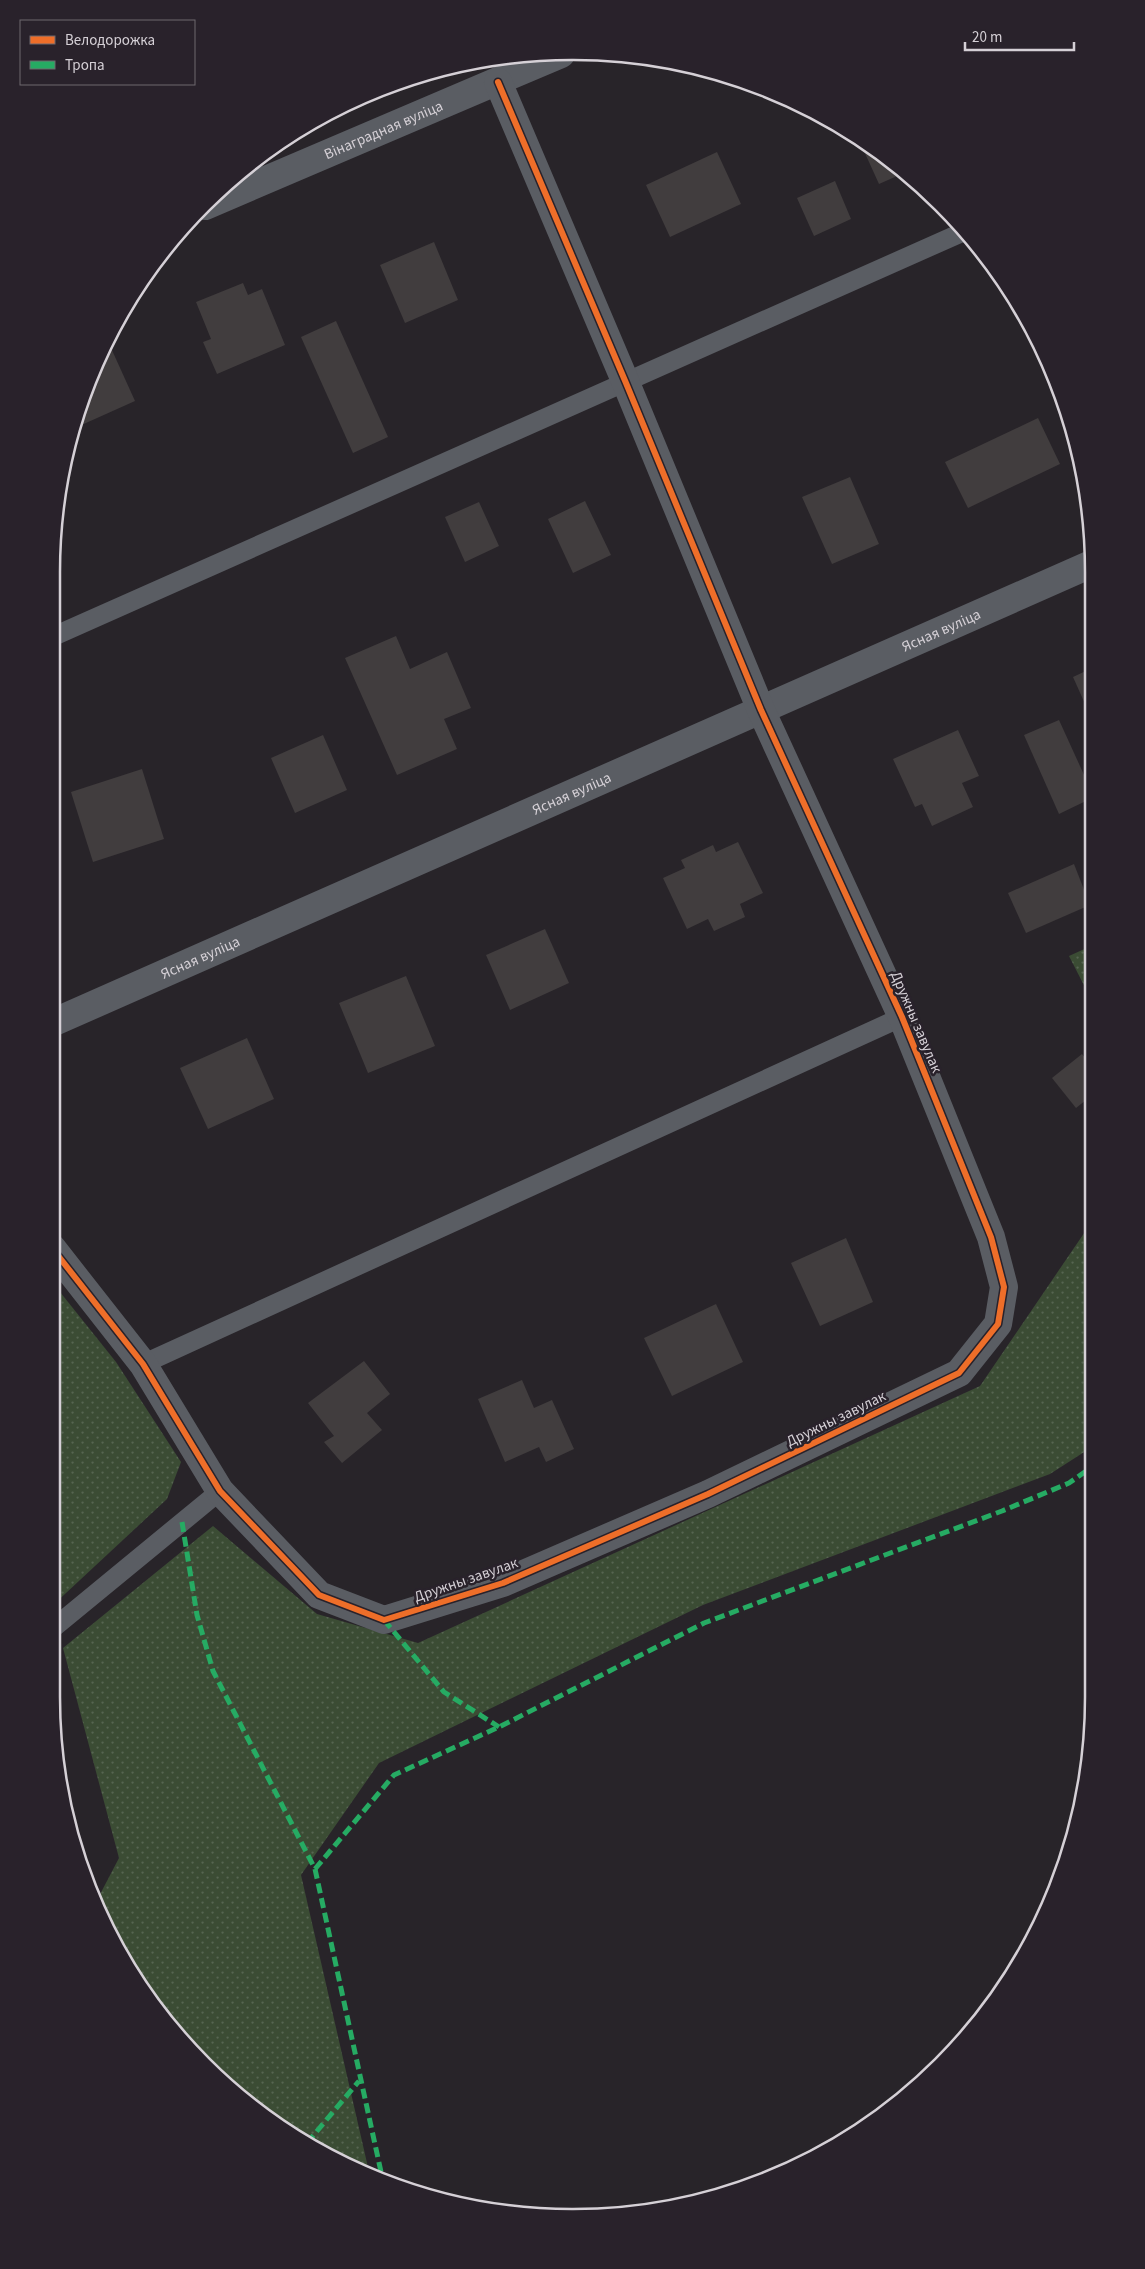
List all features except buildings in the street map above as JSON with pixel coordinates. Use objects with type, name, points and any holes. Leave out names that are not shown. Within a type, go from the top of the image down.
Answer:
[{"type":"street","name":"Вінаградная вуліца","points":[[222,199],[546,61]]},
{"type":"street","name":"Дружны завулак","points":[[60,1258],[143,1364],[220,1491],[319,1595],[384,1620],[503,1583],[708,1494],[959,1373],[998,1324],[1004,1288],[992,1237],[902,1017],[761,710],[626,383],[498,82]]},
{"type":"street","name":"Ясная вуліца","points":[[60,1019],[1085,566]]},
{"type":"lane","points":[[60,633],[958,234]]},
{"type":"lane","points":[[143,1364],[902,1017]]},
{"type":"lane","points":[[60,1623],[220,1491]]},
{"type":"green space","points":[[1085,949],[1085,987],[1069,956]]},
{"type":"green space","points":[[1085,1232],[1085,1452],[1050,1474],[703,1605],[379,1763],[301,1875],[368,2166],[316,2140],[288,2123],[235,2082],[187,2034],[146,1981],[129,1953],[100,1895],[119,1858],[63,1648],[213,1526],[317,1614],[418,1643],[980,1386]]},
{"type":"green space","points":[[60,1292],[116,1362],[181,1462],[167,1499],[60,1599]]},
{"type":"marked path","points":[[315,1869],[394,1775],[499,1727],[704,1623],[1002,1511],[1069,1483],[1085,1472]]},
{"type":"marked path","points":[[182,1522],[197,1615],[213,1671],[315,1869],[381,2172]]},
{"type":"marked path","points":[[384,1620],[444,1692],[499,1727]]},
{"type":"marked path","points":[[312,2137],[359,2081]]},
{"type":"cycle path","points":[[60,1258],[143,1364],[220,1491],[319,1595],[384,1620],[503,1583],[708,1494],[959,1373],[998,1324],[1004,1287],[991,1237],[902,1017],[761,710],[626,383],[498,82]]}]
